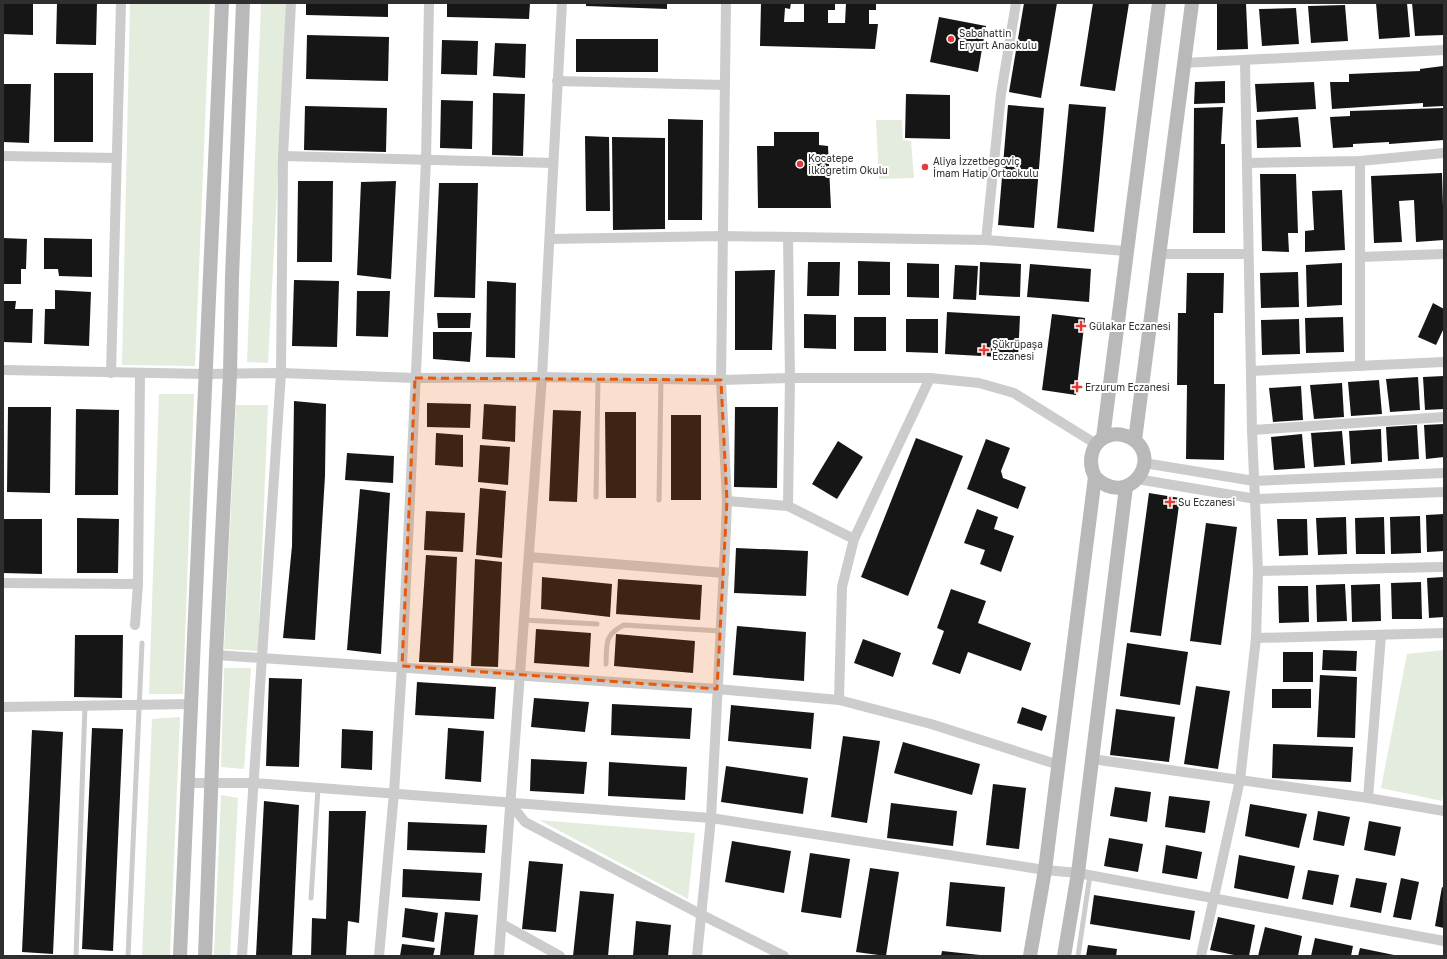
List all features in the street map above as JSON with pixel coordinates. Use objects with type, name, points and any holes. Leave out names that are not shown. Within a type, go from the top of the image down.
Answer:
[{"type":"street","points":[[111,373],[121,3]]},
{"type":"street","points":[[180,956],[189,783],[191,704],[222,3]]},
{"type":"street","points":[[205,956],[216,655],[230,374],[242,3]]},
{"type":"street","points":[[242,956],[281,373],[282,156],[291,3]]},
{"type":"street","points":[[379,956],[394,793],[402,666],[426,161],[429,3]]},
{"type":"street","points":[[499,956],[542,377],[562,3]]},
{"type":"street","points":[[697,956],[711,818],[727,501],[721,380],[726,3]]},
{"type":"street","points":[[986,240],[1001,94],[1016,3]]},
{"type":"street","points":[[1030,956],[1045,870],[1095,477],[1090,460],[1099,441],[1140,156],[1159,3]]},
{"type":"street","points":[[1134,440],[1160,254],[1183,63],[1192,3]]},
{"type":"street","points":[[1183,63],[1444,50]]},
{"type":"street","points":[[1201,956],[1240,780],[1256,638],[1258,571],[1252,430],[1245,61]]},
{"type":"street","points":[[558,81],[725,85]]},
{"type":"street","points":[[1247,163],[1360,161],[1444,152]]},
{"type":"street","points":[[3,156],[117,158]]},
{"type":"street","points":[[282,156],[426,161],[553,163]]},
{"type":"street","points":[[1360,161],[1360,366]]},
{"type":"street","points":[[550,239],[722,236],[986,240],[1126,251]]},
{"type":"street","points":[[788,237],[790,378],[788,506]]},
{"type":"street","points":[[1160,254],[1248,254]]},
{"type":"street","points":[[1360,257],[1444,254]]},
{"type":"street","points":[[1251,371],[1444,362]]},
{"type":"street","points":[[3,370],[111,373],[281,373],[415,378],[598,377],[721,380],[790,378],[930,378],[979,382],[1014,393],[1099,441],[1119,434],[1134,440],[1142,451],[1144,463],[1142,472],[1132,483],[1092,759],[1084,874],[1064,956]]},
{"type":"street","points":[[135,625],[138,584],[140,373]]},
{"type":"street","points":[[839,700],[842,587],[854,539],[930,378]]},
{"type":"street","points":[[1252,430],[1444,417]]},
{"type":"street","points":[[1144,463],[1254,481],[1444,473]]},
{"type":"street","points":[[1095,477],[1109,487],[1132,483],[1256,499],[1444,492]]},
{"type":"street","points":[[727,501],[788,506],[854,539]]},
{"type":"street","points":[[529,557],[724,572]]},
{"type":"street","points":[[1258,571],[1441,567]]},
{"type":"street","points":[[3,583],[138,584]]},
{"type":"street","points":[[1256,638],[1444,634]]},
{"type":"street","points":[[1368,798],[1381,636]]},
{"type":"street","points":[[216,655],[402,666],[717,688],[839,700],[931,724],[1059,765]]},
{"type":"street","points":[[3,707],[191,704]]},
{"type":"street","points":[[1092,759],[1368,798],[1444,811]]},
{"type":"street","points":[[189,783],[254,783],[711,818],[1045,870],[1084,874],[1444,941]]},
{"type":"street","points":[[510,802],[525,822],[702,915],[784,956]]},
{"type":"street","points":[[502,924],[560,956]]},
{"type":"lane","points":[[596,497],[598,377]]},
{"type":"lane","points":[[659,500],[661,378]]},
{"type":"lane","points":[[524,620],[597,624]]},
{"type":"lane","points":[[606,664],[607,640],[612,631],[624,625],[720,631]]},
{"type":"lane","points":[[128,956],[142,643]]},
{"type":"lane","points":[[76,956],[85,706]]},
{"type":"lane","points":[[311,898],[318,788]]},
{"type":"lane","points":[[1078,956],[1084,874]]},
{"type":"highlighted area","points":[[415,378],[721,380],[727,501],[717,689],[402,666]]},
{"type":"green space","points":[[130,3],[210,3],[195,366],[122,365]]},
{"type":"green space","points":[[261,3],[287,3],[268,363],[247,362]]},
{"type":"green space","points":[[876,120],[902,120],[903,140],[911,141],[914,178],[879,179]]},
{"type":"green space","points":[[159,394],[194,394],[183,694],[149,694]]},
{"type":"green space","points":[[236,405],[268,405],[258,651],[224,649]]},
{"type":"green space","points":[[1444,650],[1444,785],[1442,801],[1381,788],[1407,654]]},
{"type":"green space","points":[[224,668],[251,668],[244,769],[221,767]]},
{"type":"green space","points":[[180,717],[170,956],[142,956],[152,719]]},
{"type":"green space","points":[[221,795],[238,798],[230,956],[214,956]]},
{"type":"green space","points":[[539,820],[695,833],[688,899]]},
{"type":"building","points":[[3,3],[33,3],[33,35],[3,34]]},
{"type":"building","points":[[57,3],[97,3],[96,45],[56,44]]},
{"type":"building","points":[[306,3],[388,3],[388,17],[306,15]]},
{"type":"building","points":[[447,3],[530,3],[529,19],[447,17]]},
{"type":"building","points":[[586,3],[667,3],[667,9],[586,6]]},
{"type":"building","points":[[761,3],[791,3],[790,9],[785,8],[784,22],[804,22],[804,3],[835,3],[835,10],[828,10],[828,23],[845,23],[846,3],[876,3],[876,10],[869,10],[869,24],[878,24],[875,49],[760,46]]},
{"type":"building","points":[[1024,3],[1057,3],[1041,98],[1009,92]]},
{"type":"building","points":[[1093,3],[1129,3],[1115,91],[1080,86]]},
{"type":"building","points":[[1217,3],[1246,3],[1248,49],[1217,50]]},
{"type":"building","points":[[1376,3],[1407,3],[1410,37],[1379,39]]},
{"type":"building","points":[[1412,3],[1443,3],[1444,35],[1415,36]]},
{"type":"building","points":[[1345,5],[1348,41],[1311,43],[1308,6]]},
{"type":"building","points":[[1296,8],[1299,44],[1262,46],[1259,9]]},
{"type":"building","points":[[939,17],[986,26],[978,72],[930,62]]},
{"type":"building","points":[[307,35],[389,37],[388,81],[306,79]]},
{"type":"building","points":[[576,39],[658,39],[658,72],[576,72]]},
{"type":"building","points":[[442,40],[478,41],[477,75],[441,74]]},
{"type":"building","points":[[495,43],[526,44],[525,78],[493,76]]},
{"type":"building","points":[[1443,66],[1444,106],[1423,107],[1423,103],[1332,109],[1330,82],[1349,82],[1349,74],[1420,71],[1420,69]]},
{"type":"building","points":[[54,73],[93,73],[93,142],[54,142]]},
{"type":"building","points":[[1225,81],[1225,103],[1194,104],[1195,82]]},
{"type":"building","points":[[1314,82],[1316,109],[1257,112],[1255,84]]},
{"type":"building","points":[[3,84],[31,84],[29,143],[3,142]]},
{"type":"building","points":[[493,93],[525,94],[523,156],[492,155]]},
{"type":"building","points":[[906,94],[950,95],[950,139],[905,138]]},
{"type":"building","points":[[441,100],[473,101],[472,149],[440,148]]},
{"type":"building","points":[[1069,104],[1106,107],[1094,232],[1057,228]]},
{"type":"building","points":[[1008,105],[1044,108],[1034,228],[998,225]]},
{"type":"building","points":[[305,106],[387,108],[386,152],[304,150]]},
{"type":"building","points":[[1223,107],[1221,144],[1225,144],[1225,233],[1193,233],[1194,108]]},
{"type":"building","points":[[1444,108],[1444,140],[1389,144],[1389,142],[1353,144],[1353,147],[1333,148],[1330,117],[1350,116],[1350,111]]},
{"type":"building","points":[[1298,117],[1301,147],[1257,148],[1256,120]]},
{"type":"building","points":[[668,119],[703,120],[702,220],[668,220]]},
{"type":"building","points":[[774,132],[819,132],[819,145],[828,146],[831,208],[758,208],[757,146],[774,146]]},
{"type":"building","points":[[585,136],[609,137],[610,211],[586,211]]},
{"type":"building","points":[[612,137],[665,138],[665,229],[613,230]]},
{"type":"building","points":[[1442,173],[1444,240],[1416,242],[1414,200],[1399,201],[1402,242],[1374,243],[1371,176]]},
{"type":"building","points":[[1260,174],[1296,174],[1298,233],[1288,233],[1289,252],[1262,251]]},
{"type":"building","points":[[298,181],[333,181],[332,262],[297,262]]},
{"type":"building","points":[[396,181],[391,279],[357,275],[361,182]]},
{"type":"building","points":[[439,183],[478,183],[475,298],[434,297]]},
{"type":"building","points":[[1342,190],[1345,250],[1305,252],[1305,231],[1314,230],[1312,191]]},
{"type":"building","points":[[3,238],[27,239],[26,269],[21,269],[21,284],[3,284]]},
{"type":"building","points":[[44,238],[92,239],[92,277],[59,276],[58,269],[44,269]]},
{"type":"building","points":[[858,261],[890,262],[890,295],[858,295]]},
{"type":"building","points":[[808,262],[840,262],[839,296],[807,296]]},
{"type":"building","points":[[980,262],[1021,264],[1020,297],[979,295]]},
{"type":"building","points":[[907,263],[939,264],[939,298],[907,297]]},
{"type":"building","points":[[1342,263],[1342,305],[1307,307],[1306,265]]},
{"type":"building","points":[[1030,264],[1091,269],[1089,302],[1027,297]]},
{"type":"building","points":[[955,265],[978,266],[976,300],[953,299]]},
{"type":"building","points":[[775,270],[772,350],[735,350],[735,271]]},
{"type":"building","points":[[1298,272],[1299,307],[1261,308],[1260,273]]},
{"type":"building","points":[[1187,273],[1224,273],[1223,313],[1214,313],[1214,384],[1225,384],[1224,460],[1186,459],[1187,385],[1177,385],[1178,313],[1186,313]]},
{"type":"building","points":[[294,280],[339,281],[337,347],[292,346]]},
{"type":"building","points":[[487,281],[516,283],[515,358],[486,357]]},
{"type":"building","points":[[55,290],[91,292],[89,346],[44,344],[45,309],[55,309]]},
{"type":"building","points":[[357,291],[390,291],[388,337],[356,336]]},
{"type":"building","points":[[3,301],[16,301],[15,309],[33,309],[32,343],[3,342]]},
{"type":"building","points":[[1433,303],[1444,309],[1444,328],[1436,345],[1418,337]]},
{"type":"building","points":[[947,312],[1020,316],[1018,358],[945,354]]},
{"type":"building","points":[[437,313],[471,313],[470,328],[438,328]]},
{"type":"building","points":[[804,314],[836,315],[836,349],[804,348]]},
{"type":"building","points":[[1052,314],[1085,318],[1076,395],[1042,390]]},
{"type":"building","points":[[854,317],[886,317],[886,351],[854,351]]},
{"type":"building","points":[[1343,317],[1344,352],[1306,353],[1305,318]]},
{"type":"building","points":[[906,319],[938,319],[938,353],[906,352]]},
{"type":"building","points":[[1299,319],[1300,354],[1262,355],[1261,320]]},
{"type":"building","points":[[433,332],[472,332],[470,362],[433,359]]},
{"type":"building","points":[[1444,376],[1444,409],[1425,410],[1423,377]]},
{"type":"building","points":[[1418,377],[1420,410],[1390,412],[1386,379]]},
{"type":"building","points":[[1379,380],[1382,414],[1351,416],[1348,382]]},
{"type":"building","points":[[1342,383],[1344,417],[1314,419],[1310,385]]},
{"type":"building","points":[[1301,386],[1303,420],[1273,422],[1269,388]]},
{"type":"building","points":[[294,401],[326,404],[325,476],[315,640],[283,638],[292,546]]},
{"type":"building","points":[[427,403],[471,404],[470,428],[427,427]]},
{"type":"building","points":[[484,404],[516,406],[515,442],[482,439]]},
{"type":"building","points":[[8,407],[51,407],[50,493],[7,492]]},
{"type":"building","points":[[735,407],[778,407],[777,488],[734,487]]},
{"type":"building","points":[[76,409],[119,410],[118,495],[75,495]]},
{"type":"building","points":[[553,410],[581,411],[577,502],[549,501]]},
{"type":"building","points":[[605,412],[636,412],[636,498],[606,498]]},
{"type":"building","points":[[671,415],[701,415],[701,500],[671,500]]},
{"type":"building","points":[[1444,424],[1444,457],[1426,459],[1424,425]]},
{"type":"building","points":[[1417,425],[1419,459],[1388,461],[1386,427]]},
{"type":"building","points":[[1381,429],[1382,462],[1351,464],[1349,431]]},
{"type":"building","points":[[1342,431],[1345,465],[1314,467],[1311,433]]},
{"type":"building","points":[[436,433],[463,435],[463,467],[435,465]]},
{"type":"building","points":[[1302,434],[1305,468],[1274,470],[1271,437]]},
{"type":"building","points":[[916,438],[963,456],[908,596],[861,577]]},
{"type":"building","points":[[986,439],[1010,448],[1001,471],[1003,478],[1026,487],[1018,509],[967,489]]},
{"type":"building","points":[[838,441],[863,457],[837,499],[812,484]]},
{"type":"building","points":[[480,445],[510,447],[508,485],[478,482]]},
{"type":"building","points":[[347,453],[394,456],[393,483],[345,480]]},
{"type":"building","points":[[480,488],[506,491],[502,558],[476,555]]},
{"type":"building","points":[[360,489],[390,493],[381,654],[347,650]]},
{"type":"building","points":[[1149,493],[1180,498],[1161,636],[1130,632]]},
{"type":"building","points":[[977,509],[998,517],[994,529],[1014,536],[1001,572],[980,564],[985,550],[964,543]]},
{"type":"building","points":[[426,511],[465,513],[463,552],[424,550]]},
{"type":"building","points":[[1444,514],[1444,551],[1427,552],[1426,515]]},
{"type":"building","points":[[1420,516],[1421,553],[1391,554],[1390,517]]},
{"type":"building","points":[[1346,517],[1347,554],[1318,555],[1316,518]]},
{"type":"building","points":[[1384,517],[1385,554],[1356,554],[1355,518]]},
{"type":"building","points":[[77,518],[119,519],[118,573],[77,573]]},
{"type":"building","points":[[3,519],[42,519],[42,574],[3,573]]},
{"type":"building","points":[[1277,519],[1307,519],[1308,555],[1279,556]]},
{"type":"building","points":[[1206,523],[1237,527],[1221,645],[1190,641]]},
{"type":"building","points":[[736,548],[808,551],[806,596],[734,593]]},
{"type":"building","points":[[426,555],[457,557],[453,663],[419,662]]},
{"type":"building","points":[[475,559],[502,562],[498,667],[471,666]]},
{"type":"building","points":[[542,577],[612,584],[610,617],[541,609]]},
{"type":"building","points":[[1444,577],[1444,617],[1429,618],[1427,578]]},
{"type":"building","points":[[618,579],[702,585],[700,620],[616,614]]},
{"type":"building","points":[[1421,582],[1422,619],[1392,619],[1391,583]]},
{"type":"building","points":[[1345,584],[1347,621],[1317,622],[1316,585]]},
{"type":"building","points":[[1380,584],[1381,621],[1352,622],[1351,585]]},
{"type":"building","points":[[1278,586],[1308,586],[1309,622],[1279,623]]},
{"type":"building","points":[[951,589],[986,601],[978,623],[1031,643],[1021,671],[968,652],[960,674],[932,664],[944,631],[937,628]]},
{"type":"building","points":[[737,626],[806,632],[804,681],[733,675]]},
{"type":"building","points":[[536,629],[591,633],[589,667],[534,663]]},
{"type":"building","points":[[616,634],[695,641],[693,673],[614,666]]},
{"type":"building","points":[[75,635],[123,635],[122,698],[74,697]]},
{"type":"building","points":[[863,639],[901,653],[893,677],[854,663]]},
{"type":"building","points":[[1127,643],[1188,652],[1180,705],[1120,696]]},
{"type":"building","points":[[1323,650],[1357,651],[1356,671],[1322,670]]},
{"type":"building","points":[[1283,652],[1313,652],[1313,682],[1283,682]]},
{"type":"building","points":[[1320,675],[1357,677],[1355,738],[1317,737]]},
{"type":"building","points":[[269,678],[302,679],[299,767],[266,766]]},
{"type":"building","points":[[417,682],[496,687],[494,719],[415,715]]},
{"type":"building","points":[[1196,686],[1230,691],[1218,769],[1184,764]]},
{"type":"building","points":[[1272,689],[1311,689],[1311,708],[1272,708]]},
{"type":"building","points":[[534,698],[589,702],[585,732],[531,727]]},
{"type":"building","points":[[612,704],[692,708],[690,739],[611,735]]},
{"type":"building","points":[[731,705],[814,713],[811,749],[728,741]]},
{"type":"building","points":[[1022,707],[1047,716],[1042,731],[1017,723]]},
{"type":"building","points":[[1116,709],[1175,717],[1169,762],[1110,755]]},
{"type":"building","points":[[92,728],[123,729],[113,951],[82,949]]},
{"type":"building","points":[[448,728],[484,731],[481,782],[445,779]]},
{"type":"building","points":[[342,729],[373,731],[372,770],[341,768]]},
{"type":"building","points":[[32,730],[63,732],[53,954],[22,952]]},
{"type":"building","points":[[843,736],[880,741],[867,823],[831,817]]},
{"type":"building","points":[[903,742],[980,764],[972,795],[894,773]]},
{"type":"building","points":[[1273,744],[1353,747],[1351,782],[1272,778]]},
{"type":"building","points":[[531,759],[587,762],[584,794],[530,791]]},
{"type":"building","points":[[609,762],[687,767],[685,800],[608,796]]},
{"type":"building","points":[[726,766],[808,778],[803,814],[721,802]]},
{"type":"building","points":[[993,784],[1026,788],[1019,849],[986,845]]},
{"type":"building","points":[[1115,787],[1151,792],[1147,822],[1110,816]]},
{"type":"building","points":[[1169,796],[1210,801],[1205,833],[1165,827]]},
{"type":"building","points":[[264,801],[299,805],[292,956],[256,956]]},
{"type":"building","points":[[891,803],[957,811],[953,846],[887,838]]},
{"type":"building","points":[[1250,804],[1307,814],[1299,848],[1245,836]]},
{"type":"building","points":[[329,811],[366,811],[359,923],[348,921],[346,956],[311,956],[312,918],[326,919]]},
{"type":"building","points":[[1318,811],[1350,817],[1344,846],[1313,840]]},
{"type":"building","points":[[1369,821],[1401,827],[1395,856],[1364,850]]},
{"type":"building","points":[[408,822],[487,825],[485,853],[407,850]]},
{"type":"building","points":[[1109,838],[1143,844],[1138,872],[1104,866]]},
{"type":"building","points":[[732,841],[791,851],[784,893],[725,882]]},
{"type":"building","points":[[1166,845],[1202,852],[1197,879],[1162,873]]},
{"type":"building","points":[[810,853],[850,859],[841,918],[801,912]]},
{"type":"building","points":[[1239,855],[1295,866],[1288,899],[1234,888]]},
{"type":"building","points":[[529,861],[563,864],[556,932],[522,929]]},
{"type":"building","points":[[870,868],[899,872],[886,956],[856,952]]},
{"type":"building","points":[[403,869],[482,873],[480,901],[402,897]]},
{"type":"building","points":[[1308,870],[1339,875],[1333,905],[1302,899]]},
{"type":"building","points":[[1356,878],[1387,883],[1381,913],[1350,907]]},
{"type":"building","points":[[1401,878],[1419,882],[1411,920],[1393,917]]},
{"type":"building","points":[[950,882],[1005,887],[1001,932],[946,926]]},
{"type":"building","points":[[1442,887],[1444,888],[1444,928],[1435,926]]},
{"type":"building","points":[[580,891],[614,894],[608,956],[573,956]]},
{"type":"building","points":[[1094,895],[1195,911],[1190,940],[1090,924]]},
{"type":"building","points":[[405,908],[438,913],[434,942],[402,937]]},
{"type":"building","points":[[445,912],[478,915],[474,956],[440,956]]},
{"type":"building","points":[[1218,917],[1255,925],[1249,956],[1239,956],[1210,950]]},
{"type":"building","points":[[636,921],[671,925],[668,956],[633,956]]},
{"type":"building","points":[[1265,927],[1302,936],[1298,956],[1258,956]]},
{"type":"building","points":[[1315,938],[1353,946],[1351,956],[1311,956]]},
{"type":"building","points":[[402,944],[435,948],[433,956],[400,956]]},
{"type":"building","points":[[1088,945],[1117,949],[1116,956],[1086,956]]},
{"type":"building","points":[[1360,948],[1394,955],[1394,956],[1358,956]]},
{"type":"building","points":[[942,951],[980,955],[980,956],[941,956]]},
{"type":"place","name":"Sabahattin Eryurt Anaokulu","points":[[951,39]]},
{"type":"place","name":"Kocatepe İlköğretim Okulu","points":[[800,164]]},
{"type":"place","name":"Aliya İzzetbegoviç İmam Hatip Ortaokulu","points":[[925,167]]},
{"type":"place","name":"Gülakar Eczanesi","points":[[1081,326]]},
{"type":"place","name":"Şükrüpaşa Eczanesi","points":[[984,350]]},
{"type":"place","name":"Erzurum Eczanesi","points":[[1077,387]]},
{"type":"place","name":"Su Eczanesi","points":[[1170,502]]}]
